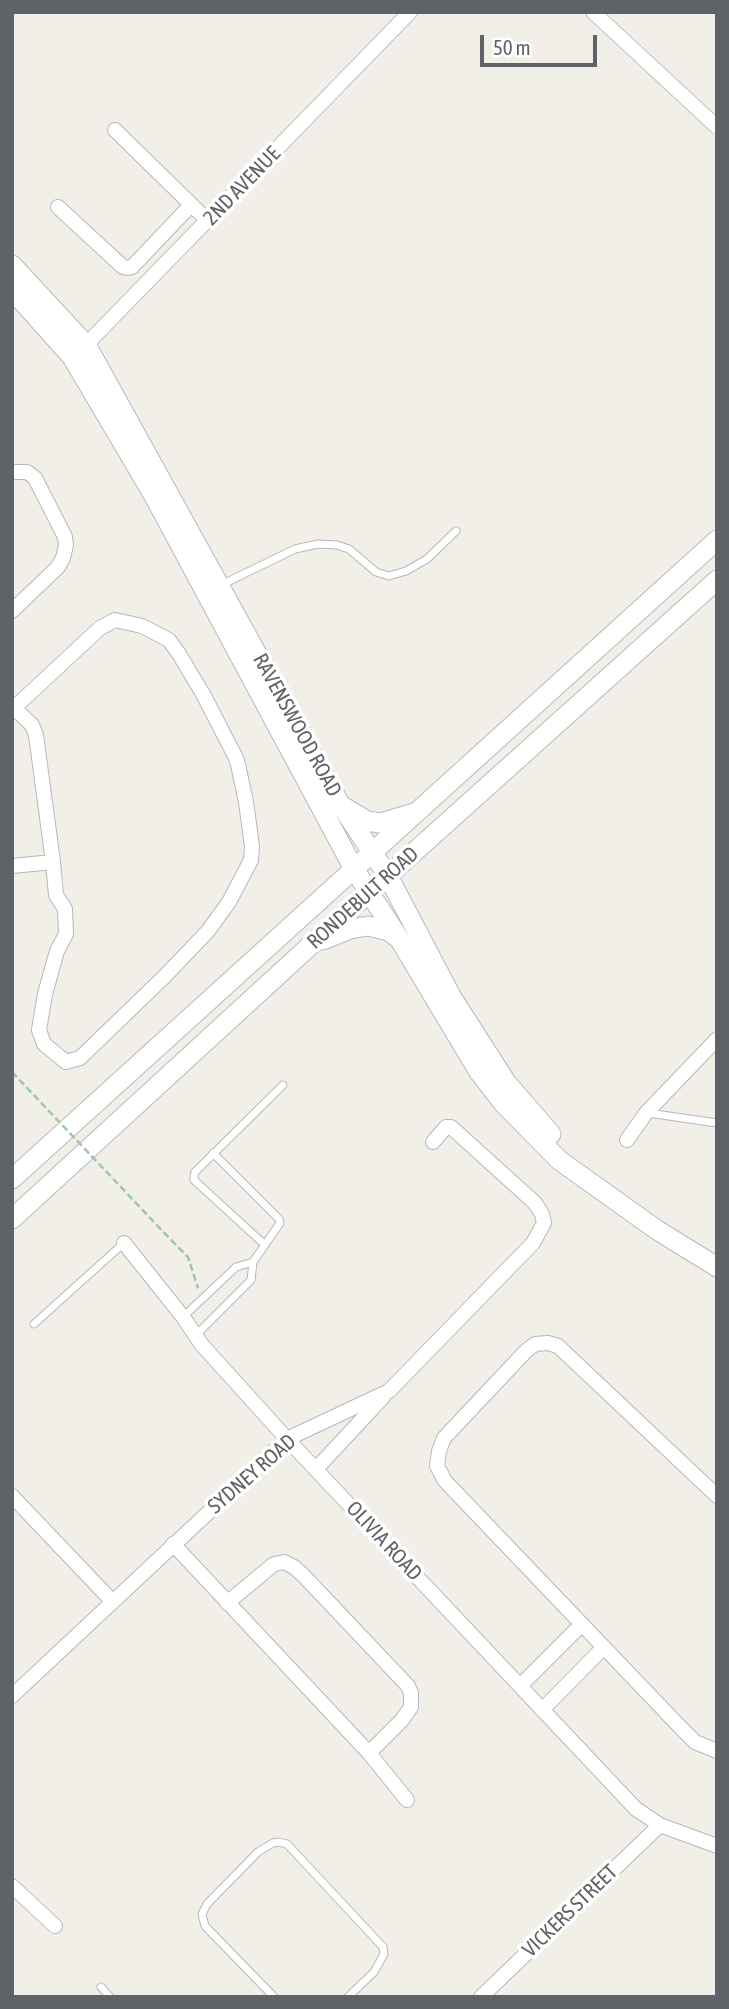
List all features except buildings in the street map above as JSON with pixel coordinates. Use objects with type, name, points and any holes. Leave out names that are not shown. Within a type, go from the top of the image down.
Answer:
[{"type":"main road","name":"RAVENSWOOD ROAD","points":[[12,265],[79,352],[213,589],[340,804],[387,876],[451,996],[483,1047],[506,1082],[568,1152],[588,1181]]},
{"type":"main road","name":"RAVENSWOOD ROAD","points":[[12,290],[79,352]]},
{"type":"main road","name":"RONDEBULT ROAD","points":[[12,1179],[717,540]]},
{"type":"main road","name":"RONDEBULT ROAD","points":[[12,1219],[369,892],[717,580]]},
{"type":"main road","name":"RAVENSWOOD ROAD","points":[[213,589],[354,869],[479,1072],[503,1103],[559,1160],[657,1230],[717,1267]]},
{"type":"main road","points":[[340,804],[367,821],[380,823],[417,812]]},
{"type":"main road","points":[[313,943],[350,929],[368,926],[389,932],[400,940]]},
{"type":"street","name":"2ND AVENUE","points":[[79,352],[411,12]]},
{"type":"street","points":[[593,12],[717,127]]},
{"type":"street","points":[[115,130],[208,221]]},
{"type":"street","points":[[58,207],[123,267],[128,268],[132,267],[191,205]]},
{"type":"street","points":[[12,472],[27,472],[35,478],[65,537],[66,545],[64,558],[58,567],[12,611]]},
{"type":"street","points":[[115,620],[142,626],[169,640],[204,694],[237,760],[246,802],[252,846],[251,860],[229,902],[208,930],[173,968],[80,1058],[71,1062],[61,1060],[44,1044],[39,1030],[45,994],[57,951],[66,934],[65,909],[56,895],[53,862],[36,735],[32,725],[13,709],[100,628],[115,620]]},
{"type":"street","points":[[12,866],[53,862]]},
{"type":"street","points":[[627,1140],[646,1113],[717,1039]]},
{"type":"street","name":"SYDNEY ROAD","points":[[12,1696],[287,1439],[389,1391],[533,1243],[544,1223],[535,1203],[451,1127],[446,1127],[433,1142]]},
{"type":"street","name":"OLIVIA ROAD","points":[[124,1243],[195,1335],[287,1439],[636,1808],[660,1825],[717,1846]]},
{"type":"street","points":[[717,1496],[558,1346],[548,1343],[536,1344],[526,1351],[444,1438],[439,1451],[437,1466],[445,1481],[695,1742],[717,1751]]},
{"type":"street","points":[[316,1469],[389,1391]]},
{"type":"street","points":[[12,1496],[112,1601]]},
{"type":"street","points":[[12,1520],[24,1509]]},
{"type":"street","points":[[173,1544],[369,1753],[407,1800]]},
{"type":"street","points":[[227,1603],[274,1564],[284,1562],[294,1567],[312,1584],[408,1686],[411,1693],[411,1707],[402,1720],[369,1753]]},
{"type":"street","points":[[520,1686],[582,1624]]},
{"type":"street","points":[[542,1710],[603,1648]]},
{"type":"street","name":"VICKERS STREET","points":[[481,1997],[660,1825]]},
{"type":"street","points":[[12,1886],[55,1926]]},
{"type":"lane","points":[[213,589],[295,549],[318,544],[349,549],[376,572],[389,576],[406,571],[428,559],[456,531]]},
{"type":"lane","points":[[265,1245],[194,1180],[195,1172],[283,1085]]},
{"type":"lane","points":[[646,1113],[717,1123]]},
{"type":"lane","points":[[195,1335],[251,1280],[253,1262],[280,1223],[276,1214],[213,1153]]},
{"type":"lane","points":[[34,1324],[124,1243]]},
{"type":"lane","points":[[183,1317],[236,1267],[253,1262]]},
{"type":"lane","points":[[274,1997],[205,1926],[202,1914],[207,1904],[258,1852],[279,1842],[287,1844],[383,1947],[381,1962],[374,1972],[348,1997]]},
{"type":"lane","points":[[101,1987],[110,1997]]},
{"type":"path","points":[[12,1072],[171,1240]]}]
